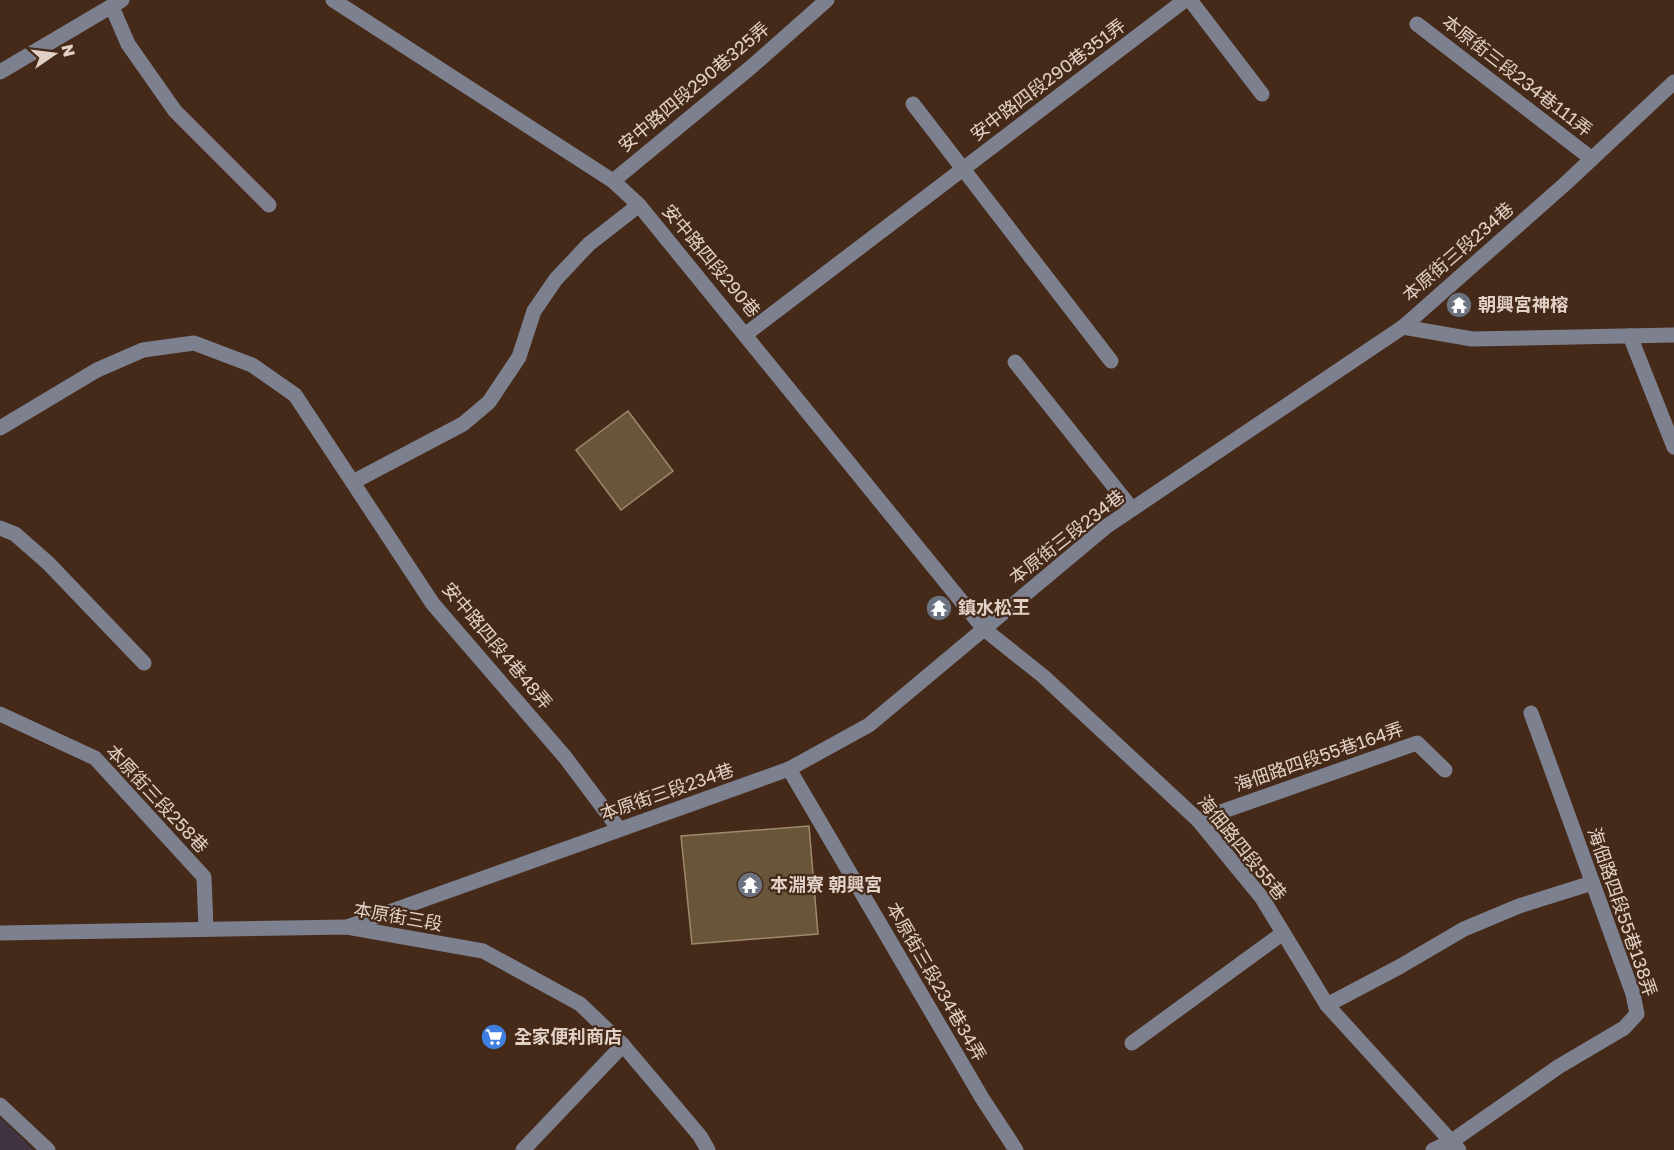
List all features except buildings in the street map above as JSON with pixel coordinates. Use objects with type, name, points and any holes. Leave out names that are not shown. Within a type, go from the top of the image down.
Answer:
[{"type":"street","name":"安中路四段290巷","points":[[333,0],[613,181],[639,205],[984,629]]},
{"type":"street","name":"安中路四段290巷325弄","points":[[613,181],[750,68],[827,0]]},
{"type":"street","name":"安中路四段290巷351弄","points":[[746,334],[1185,0]]},
{"type":"street","points":[[1190,0],[1262,94]]},
{"type":"street","points":[[0,72],[117,4],[128,44],[175,111],[269,205]]},
{"type":"street","name":"本原街三段234巷111弄","points":[[1417,24],[1592,159]]},
{"type":"street","name":"本原街三段234巷","points":[[347,927],[789,769],[869,725],[1107,526],[1403,327],[1592,159],[1674,82]]},
{"type":"street","points":[[913,104],[1111,361]]},
{"type":"street","points":[[353,483],[463,424],[489,402],[519,357],[534,312],[556,279],[589,244],[639,205]]},
{"type":"street","points":[[1403,327],[1472,339],[1674,335]]},
{"type":"street","points":[[1630,336],[1674,447]]},
{"type":"street","name":"安中路四段4巷48弄","points":[[0,428],[106,366],[143,350],[194,343],[252,365],[295,395],[433,604],[565,757],[619,829]]},
{"type":"street","points":[[1015,362],[1132,509]]},
{"type":"street","points":[[0,528],[15,534],[48,563],[144,663]]},
{"type":"street","name":"海佃路四段55巷","points":[[984,629],[1043,676],[1198,820],[1262,898],[1327,1005],[1456,1146]]},
{"type":"street","name":"海佃路四段55巷138弄","points":[[1456,1146],[1558,1067],[1624,1028],[1637,1014],[1633,994],[1531,713]]},
{"type":"street","name":"本原街三段258巷","points":[[0,714],[95,758],[204,877],[206,929]]},
{"type":"street","name":"海佃路四段55巷164弄","points":[[1198,820],[1417,743],[1444,770]]},
{"type":"street","name":"本原街三段234巷34弄","points":[[789,769],[982,1098],[1016,1150]]},
{"type":"street","points":[[1327,1005],[1464,929],[1519,906],[1592,883]]},
{"type":"street","name":"本原街三段","points":[[0,933],[347,927],[483,951],[580,1004],[623,1045],[700,1136],[708,1150]]},
{"type":"street","points":[[1132,1043],[1283,933]]},
{"type":"street","points":[[523,1150],[623,1045]]},
{"type":"street","points":[[0,1105],[48,1150]]},
{"type":"street","points":[[1433,1150],[1456,1146]]},
{"type":"shaded area","points":[[0,1117],[34,1150],[0,1150]]},
{"type":"place","name":"朝興宮神榕","points":[[1459,305]]},
{"type":"place","name":"鎮水松王","points":[[939,608]]},
{"type":"place","name":"本淵寮 朝興宮","points":[[750,885]]},
{"type":"place","name":"全家便利商店","points":[[494,1037]]}]
